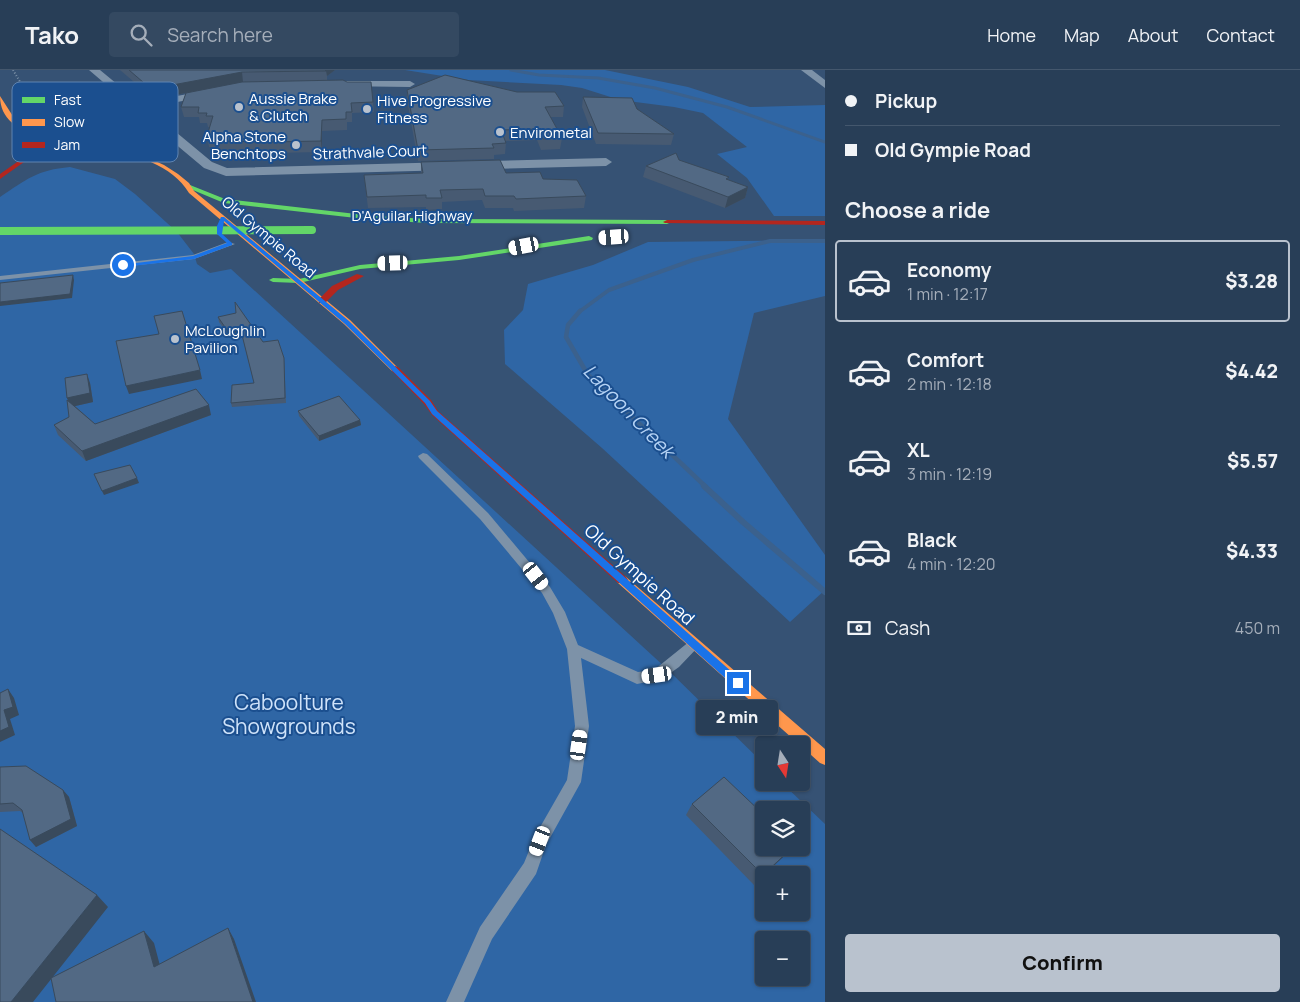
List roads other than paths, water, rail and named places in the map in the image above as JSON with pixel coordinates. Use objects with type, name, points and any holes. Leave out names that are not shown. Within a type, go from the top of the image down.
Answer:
[{"type":"main road","points":[[0,99],[5,114],[12,121]]},
{"type":"main road","points":[[0,166],[12,158]]},
{"type":"main road","points":[[0,177],[15,162]]},
{"type":"main road","name":"Old Gympie Road","points":[[156,162],[190,187],[191,192],[322,301],[373,347],[428,402],[435,413],[694,645],[825,758]]},
{"type":"main road","points":[[190,187],[224,200],[254,205],[416,221],[659,226],[825,223]]},
{"type":"main road","points":[[219,234],[222,218],[229,213],[254,205]]},
{"type":"main road","name":"Old Gympie Road","points":[[205,222],[234,247]]},
{"type":"main road","name":"D'Aguilar Highway","points":[[379,230],[659,226],[825,229]]},
{"type":"main road","points":[[0,231],[317,230]]},
{"type":"main road","points":[[299,281],[360,266],[459,258],[547,243],[598,238]]},
{"type":"main road","points":[[322,301],[335,288],[344,283],[369,273],[395,268],[407,263]]},
{"type":"main road","name":"Old Gympie Road","points":[[290,295],[270,277],[299,281]]},
{"type":"main road","name":"Old Gympie Road","points":[[390,381],[418,405],[435,413]]},
{"type":"street","points":[[94,70],[108,82]]},
{"type":"street","points":[[806,70],[825,85]]},
{"type":"street","points":[[326,84],[410,84]]},
{"type":"street","points":[[178,100],[226,90]]},
{"type":"street","name":"Strathvale Court","points":[[178,141],[208,165],[226,172],[606,162]]},
{"type":"lane","points":[[0,278],[66,269],[105,267],[194,257],[234,247]]},
{"type":"lane","points":[[96,265],[105,267]]},
{"type":"lane","points":[[423,456],[484,516],[546,590],[559,612],[573,649],[582,726],[574,782],[540,841],[530,868],[486,933],[455,1002]]},
{"type":"lane","points":[[573,649],[637,678],[657,675],[694,645]]},
{"type":"waterway","name":"Lagoon Creek","points":[[511,70],[539,75],[598,78],[655,88],[727,107],[825,142]]},
{"type":"waterway","name":"Lagoon Creek","points":[[579,312],[609,290],[693,260],[770,241],[825,241]]},
{"type":"waterway","name":"Lagoon Creek","points":[[579,312],[568,325],[566,337],[588,375],[706,487]]},
{"type":"waterway","name":"Lagoon Creek","points":[[704,486],[825,592]]},
{"type":"place","name":"Aussie Brake & Clutch","points":[[239,107]]},
{"type":"place","name":"Hive Progressive Fitness","points":[[367,109]]},
{"type":"place","name":"Envirometal","points":[[500,132]]},
{"type":"place","name":"Alpha Stone Benchtops","points":[[296,145]]},
{"type":"place","name":"McLoughlin Pavilion","points":[[175,339]]},
{"type":"park label","name":"Caboolture Showgrounds","points":[[289,714]]}]
